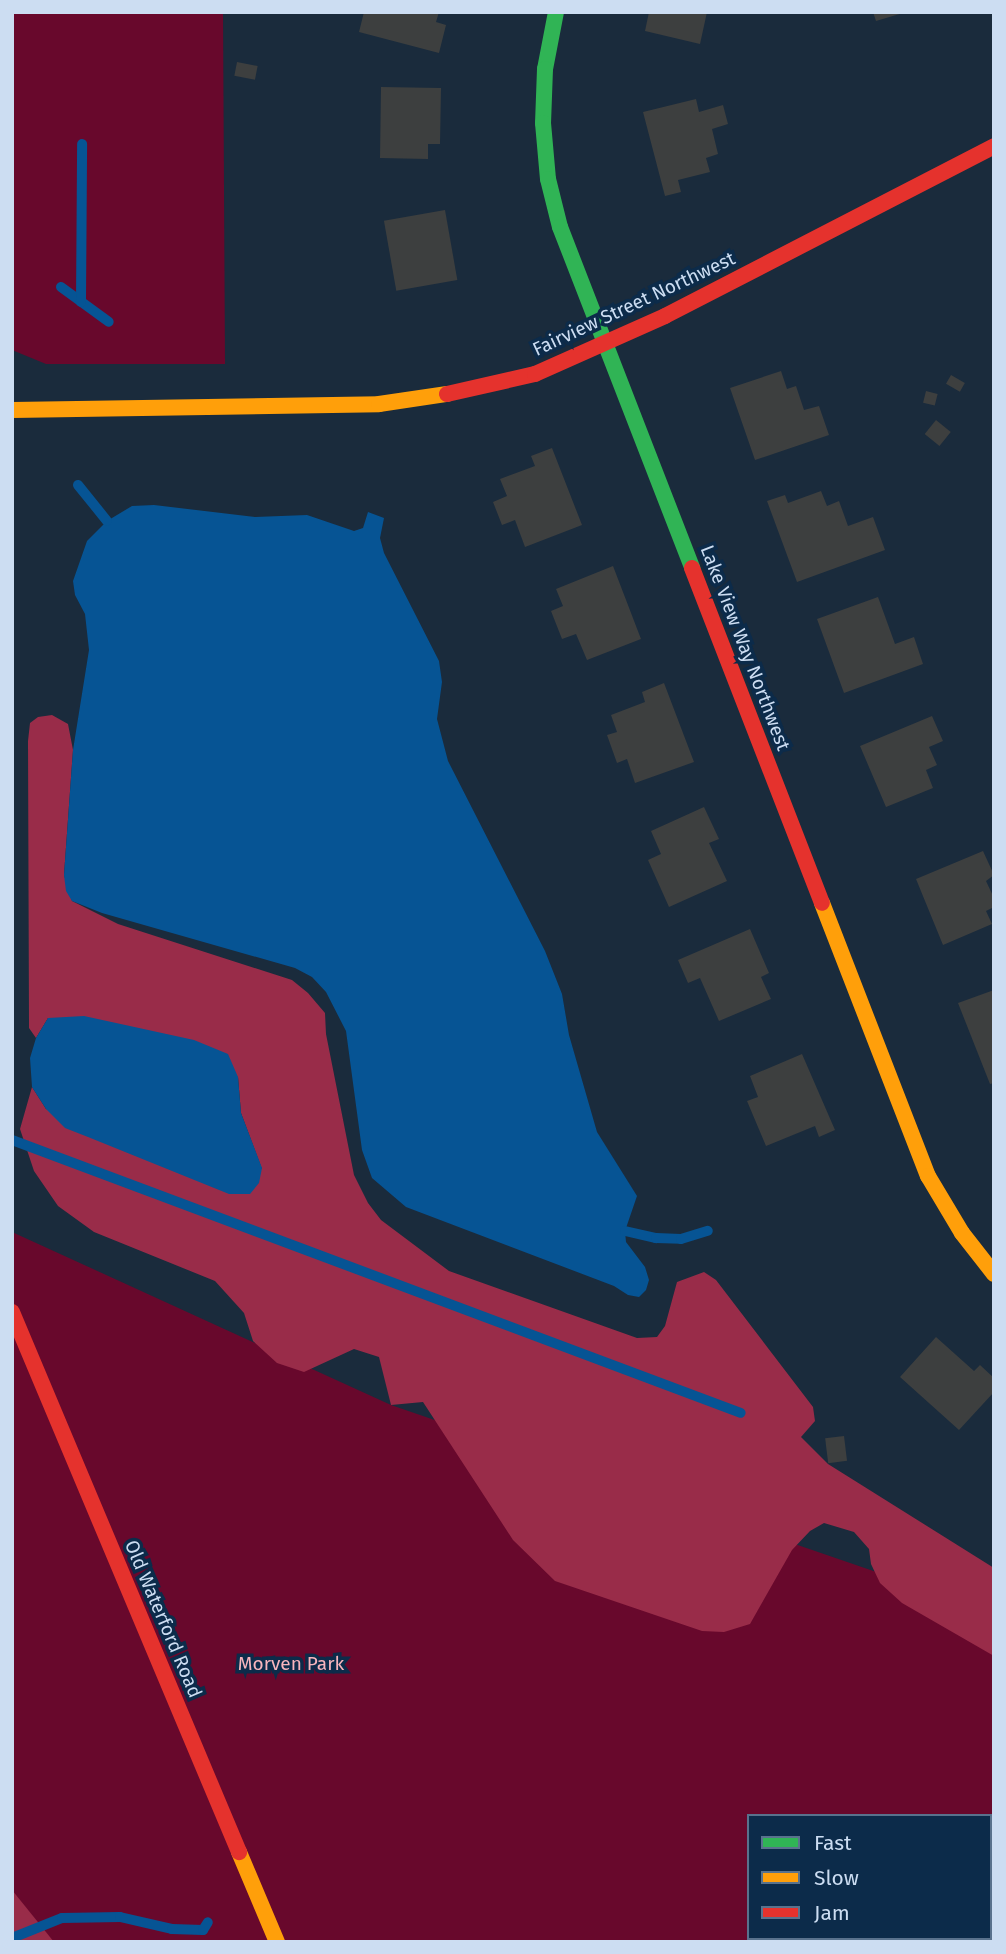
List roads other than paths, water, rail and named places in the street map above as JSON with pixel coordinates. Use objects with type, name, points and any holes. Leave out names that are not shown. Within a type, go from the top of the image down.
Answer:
[{"type":"street","name":"Lake View Way Northwest","points":[[556,12],[545,69],[543,123],[548,179],[560,227],[928,1176],[962,1233],[994,1274]]},
{"type":"street","name":"Fairview Street Northwest","points":[[12,410],[379,404],[465,391],[535,374],[605,346],[994,146]]},
{"type":"street","name":"Old Waterford Road","points":[[12,1312],[277,1942]]},
{"type":"water","points":[[154,505],[255,517],[307,515],[354,531],[363,528],[368,512],[384,518],[380,538],[384,553],[439,661],[442,682],[437,719],[448,761],[545,951],[562,994],[569,1035],[597,1132],[637,1196],[625,1231],[626,1242],[645,1267],[649,1280],[646,1290],[639,1297],[406,1207],[372,1178],[362,1150],[346,1031],[326,992],[312,977],[295,968],[102,913],[72,901],[66,891],[64,875],[73,750],[89,650],[85,614],[75,595],[73,581],[87,541],[107,521],[132,506]]},
{"type":"water","points":[[84,1016],[194,1040],[228,1054],[238,1077],[241,1113],[262,1168],[259,1183],[250,1194],[229,1194],[65,1128],[46,1109],[32,1087],[30,1058],[36,1038],[48,1018]]},
{"type":"waterway","points":[[81,302],[82,144]]},
{"type":"waterway","points":[[61,287],[109,322]]},
{"type":"waterway","points":[[78,485],[107,521]]},
{"type":"waterway","points":[[12,1140],[741,1413]]},
{"type":"waterway","points":[[625,1231],[656,1238],[681,1239],[708,1231]]},
{"type":"waterway","points":[[12,1938],[62,1918],[120,1917],[172,1929],[203,1930],[208,1922]]},
{"type":"park label","name":"Morven Park","points":[[291,1664]]}]
